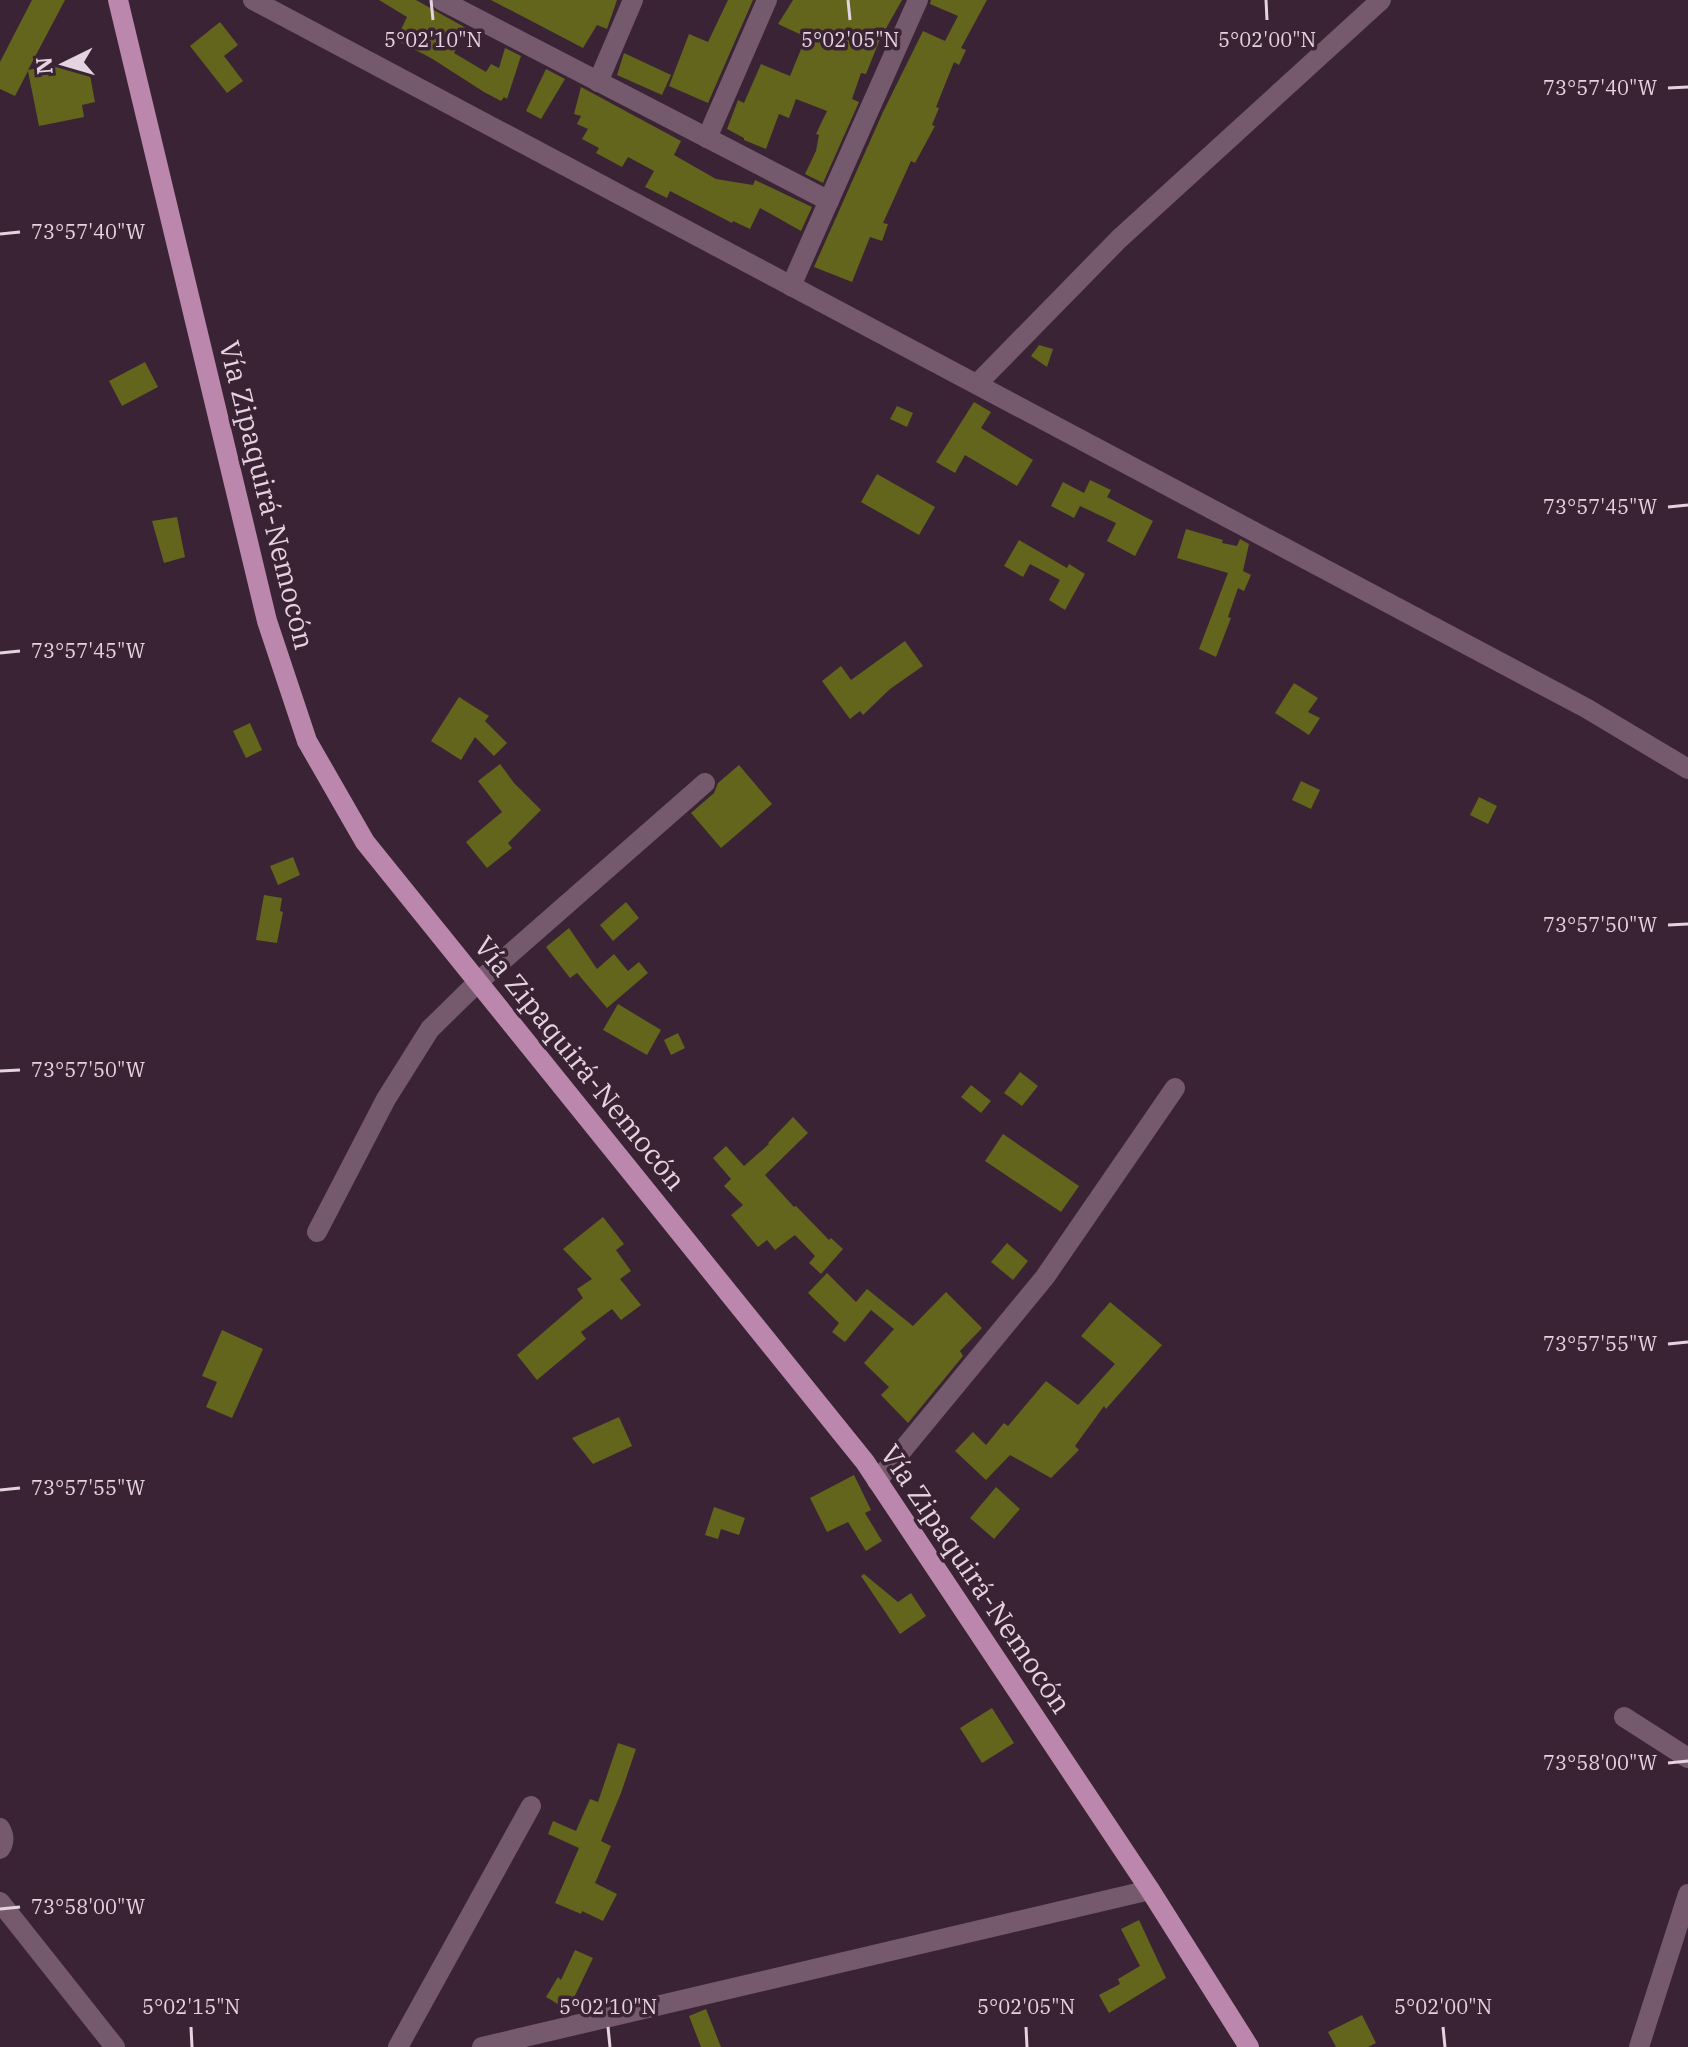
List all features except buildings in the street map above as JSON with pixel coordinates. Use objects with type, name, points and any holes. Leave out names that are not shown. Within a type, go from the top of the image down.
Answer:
[{"type":"main road","name":"Vía Zipaquirá-Nemocón","points":[[118,0],[267,621],[307,741],[365,842],[865,1462],[1150,1890],[1249,2047]]},
{"type":"street","points":[[254,0],[1586,708],[1688,769]]},
{"type":"street","points":[[441,0],[829,201]]},
{"type":"street","points":[[598,82],[633,0]]},
{"type":"street","points":[[707,138],[767,0]]},
{"type":"street","points":[[791,286],[918,0]]},
{"type":"street","points":[[977,384],[1119,239],[1381,0]]},
{"type":"street","points":[[317,1232],[386,1099],[430,1029],[478,982],[705,783]]},
{"type":"street","points":[[877,1481],[1045,1277],[1175,1088]]},
{"type":"street","points":[[1624,1717],[1688,1758]]},
{"type":"street","points":[[398,2047],[531,1806]]},
{"type":"street","points":[[0,1828],[3,1845],[0,1849]]},
{"type":"street","points":[[482,2047],[1150,1890]]},
{"type":"street","points":[[1639,2047],[1688,1894]]},
{"type":"street","points":[[0,1902],[115,2047]]}]
